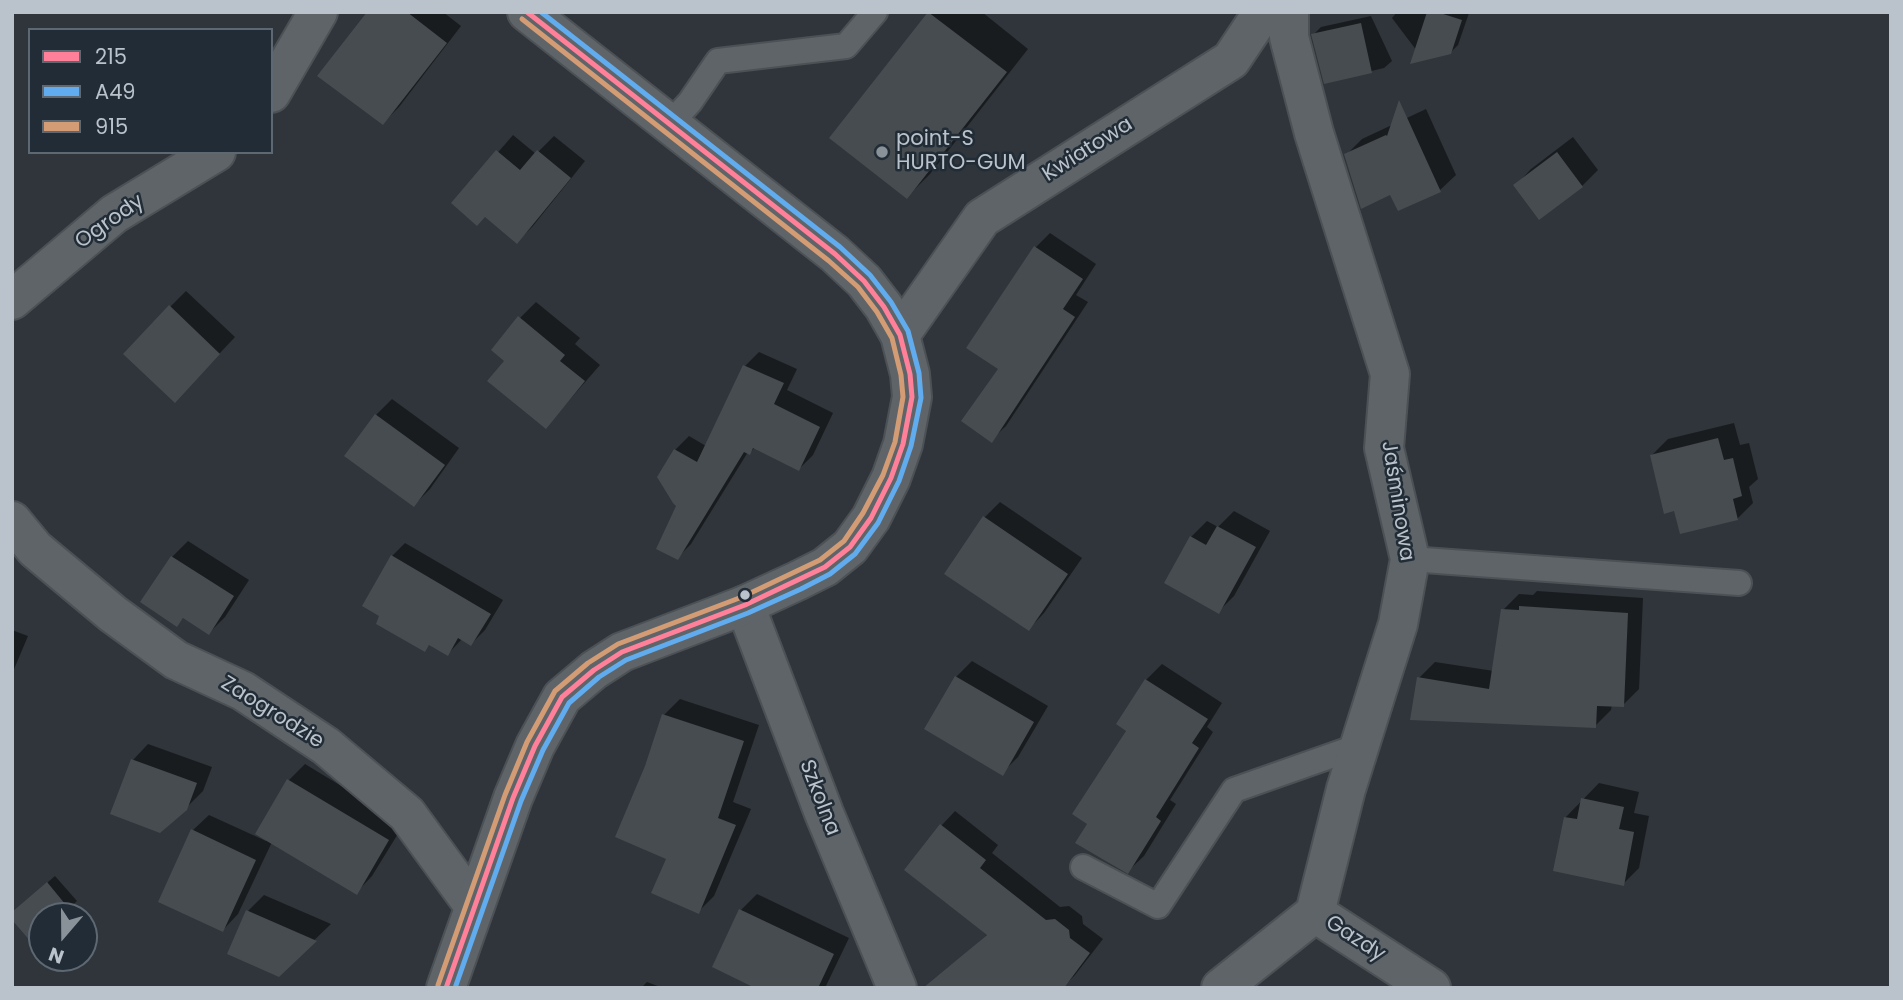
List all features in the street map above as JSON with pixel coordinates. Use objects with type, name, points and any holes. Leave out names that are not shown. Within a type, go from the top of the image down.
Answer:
[{"type":"street","points":[[273,90],[318,12]]},
{"type":"street","points":[[446,988],[513,798],[535,746],[562,697],[593,670],[622,652],[745,605],[825,567],[850,547],[872,518],[891,478],[911,412],[910,374],[900,335],[864,281],[835,254],[527,12]]},
{"type":"street","name":"Kwiatowa","points":[[900,335],[982,218],[1231,60],[1263,12]]},
{"type":"street","name":"Jaśminowa","points":[[1289,12],[1289,37],[1314,133],[1390,374],[1384,448],[1410,559],[1398,624],[1346,789],[1315,913]]},
{"type":"street","name":"Ogrody","points":[[12,300],[114,214],[213,154]]},
{"type":"street","name":"Zaogrodzie","points":[[12,521],[35,549],[123,622],[176,660],[243,691],[326,746],[407,814],[474,906]]},
{"type":"street","name":"Szkolna","points":[[745,605],[824,813],[897,988]]},
{"type":"street","points":[[1221,988],[1315,913]]},
{"type":"street","name":"Gazdy","points":[[1315,913],[1431,988]]},
{"type":"lane","points":[[670,124],[690,102],[718,61],[846,46],[875,12]]},
{"type":"lane","points":[[1410,559],[1739,583]]},
{"type":"lane","points":[[1083,867],[1158,906],[1234,790],[1359,746]]},
{"type":"building","points":[[367,12],[407,12],[447,43],[383,125],[317,76]]},
{"type":"building","points":[[928,12],[1007,72],[907,199],[829,138]]},
{"type":"building","points":[[1427,12],[1437,12],[1462,20],[1451,54],[1410,64]]},
{"type":"building","points":[[1361,23],[1372,73],[1324,84],[1311,34]]},
{"type":"building","points":[[1399,100],[1441,192],[1398,211],[1390,195],[1361,209],[1344,154],[1387,136]]},
{"type":"building","points":[[496,150],[520,170],[537,150],[571,178],[517,244],[485,217],[477,226],[451,203]]},
{"type":"building","points":[[1557,152],[1583,187],[1539,220],[1513,185]]},
{"type":"building","points":[[1034,246],[1083,279],[1063,309],[1075,317],[992,443],[961,421],[998,369],[966,348]]},
{"type":"building","points":[[169,305],[220,354],[175,403],[123,354]]},
{"type":"building","points":[[518,316],[565,355],[560,361],[585,381],[546,429],[487,381],[504,361],[491,350]]},
{"type":"building","points":[[743,365],[784,383],[774,404],[820,427],[799,471],[753,448],[750,455],[744,452],[678,560],[656,549],[676,506],[657,477],[674,449],[697,462]]},
{"type":"building","points":[[375,414],[445,465],[414,507],[344,456]]},
{"type":"building","points":[[1718,438],[1724,460],[1733,458],[1742,496],[1733,499],[1738,520],[1680,534],[1674,511],[1664,514],[1650,455]]},
{"type":"building","points":[[983,516],[1068,574],[1029,631],[944,574]]},
{"type":"building","points":[[1217,526],[1256,547],[1219,614],[1164,583],[1190,536],[1206,545]]},
{"type":"building","points":[[391,555],[491,614],[471,646],[458,638],[448,656],[429,645],[425,652],[376,624],[379,616],[362,606]]},
{"type":"building","points":[[171,556],[234,596],[209,635],[183,618],[177,627],[140,602]]},
{"type":"building","points":[[1519,606],[1628,613],[1624,707],[1597,706],[1596,728],[1410,720],[1417,677],[1489,689],[1501,609],[1519,610]]},
{"type":"building","points":[[955,676],[1034,722],[1003,776],[924,729]]},
{"type":"building","points":[[1145,679],[1208,719],[1192,743],[1199,748],[1156,817],[1161,821],[1128,874],[1075,843],[1087,824],[1072,814],[1126,731],[1116,724]]},
{"type":"building","points":[[662,714],[744,741],[718,818],[736,825],[699,914],[651,893],[666,859],[615,837],[645,766]]},
{"type":"building","points":[[131,759],[197,783],[187,810],[160,833],[110,814]]},
{"type":"building","points":[[287,779],[389,840],[357,895],[255,834]]},
{"type":"building","points":[[1581,798],[1624,807],[1619,829],[1634,832],[1624,886],[1553,871],[1564,817],[1577,819]]},
{"type":"building","points":[[940,824],[986,860],[980,868],[1046,920],[1055,919],[1069,930],[1070,938],[1090,953],[1064,988],[923,988],[987,935],[904,870]]},
{"type":"building","points":[[191,829],[256,860],[223,932],[158,902]]},
{"type":"building","points":[[47,882],[63,902],[28,902],[28,938],[12,920],[12,912]]},
{"type":"building","points":[[739,909],[834,954],[818,988],[755,988],[712,967]]},
{"type":"building","points":[[246,910],[317,941],[279,977],[227,954]]},
{"type":"transit line","name":"215","points":[[446,988],[513,798],[535,746],[562,697],[594,670],[622,652],[745,605],[825,567],[850,547],[871,518],[891,478],[903,444],[912,397],[910,374],[900,335],[884,307],[864,281],[835,254],[527,12]]},
{"type":"transit line","name":"A49","points":[[455,988],[521,801],[543,750],[569,703],[599,677],[626,660],[748,613],[801,589],[830,574],[855,554],[878,523],[899,481],[911,446],[921,398],[919,373],[908,331],[891,302],[870,275],[840,247],[541,12]]},
{"type":"transit line","name":"915","points":[[438,985],[505,795],[527,742],[555,691],[588,663],[618,644],[742,597],[820,560],[844,541],[863,513],[883,475],[895,442],[903,397],[892,338],[858,287],[829,261],[522,19]]},
{"type":"place","name":"point-S HURTO-GUM","points":[[882,152]]}]
